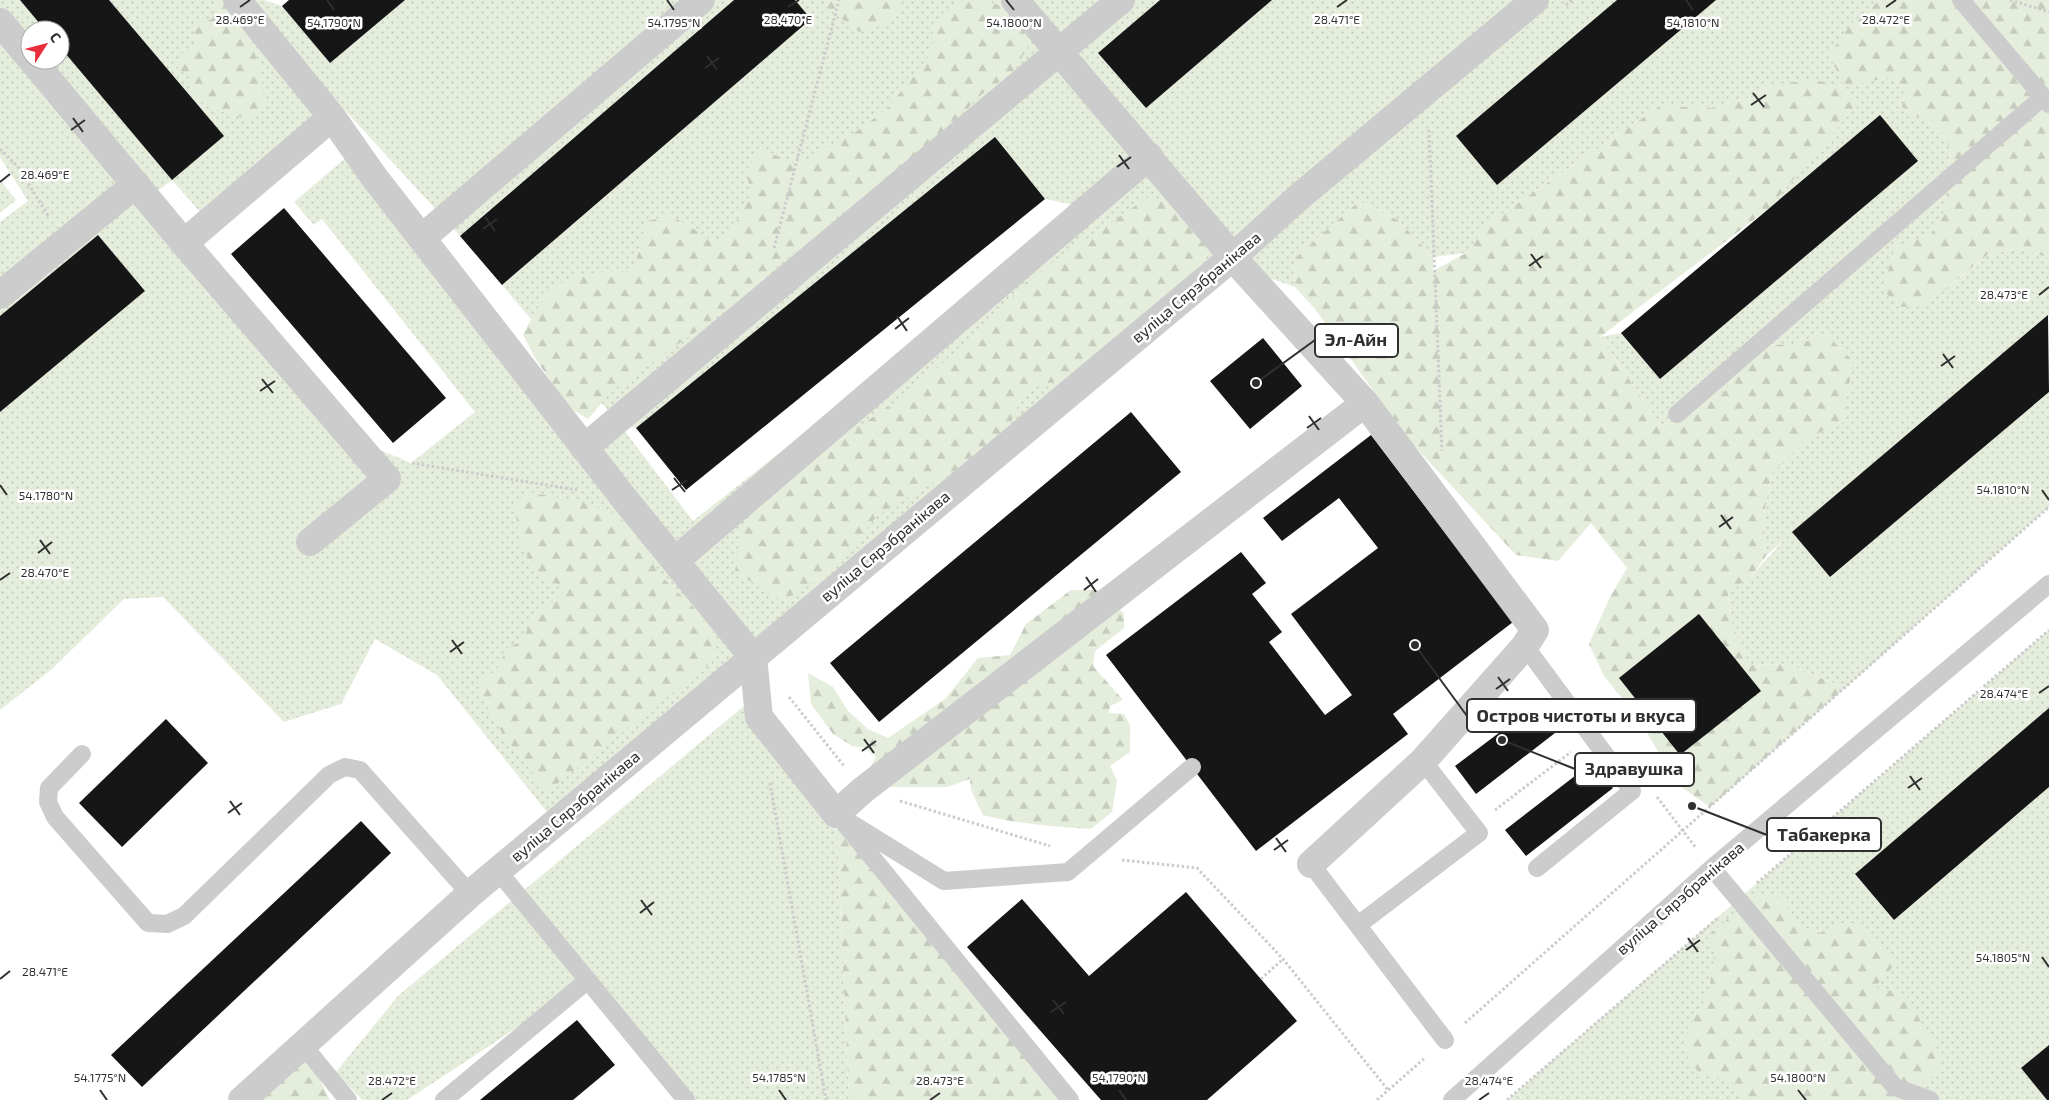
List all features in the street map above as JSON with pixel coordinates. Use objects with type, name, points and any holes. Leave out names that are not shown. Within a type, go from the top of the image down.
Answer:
[{"type":"street","points":[[423,237],[701,0]]},
{"type":"street","points":[[1015,0],[1234,256],[1365,403],[1535,630],[1525,646],[1423,761],[1310,864]]},
{"type":"street","points":[[584,448],[769,292],[1060,53],[1121,0]]},
{"type":"street","name":"вуліца Сярэбранікава","points":[[242,1100],[470,894],[1234,256],[1299,197],[1535,0]]},
{"type":"street","points":[[249,4],[374,177],[423,237],[584,448],[753,657],[758,718],[836,814],[863,790],[1365,403]]},
{"type":"street","points":[[0,22],[20,46]]},
{"type":"street","points":[[40,70],[184,243],[387,479],[310,542]]},
{"type":"street","points":[[184,243],[332,117]]},
{"type":"street","points":[[676,560],[1149,156]]},
{"type":"street","points":[[0,295],[136,184]]},
{"type":"lane","points":[[1676,414],[2046,100],[1961,0]]},
{"type":"lane","name":"вуліца Сярэбранікава","points":[[1452,1100],[1712,868],[2049,584]]},
{"type":"lane","points":[[1525,646],[1593,735],[1632,791],[1537,868]]},
{"type":"lane","points":[[82,754],[49,788],[48,802],[55,817],[148,923],[167,924],[184,916],[329,775],[345,767],[360,770],[470,894]]},
{"type":"lane","points":[[1358,925],[1479,834],[1423,761]]},
{"type":"lane","points":[[836,814],[944,881],[1068,872],[1192,767]]},
{"type":"lane","points":[[836,814],[1070,1100]]},
{"type":"lane","points":[[1310,864],[1445,1040]]},
{"type":"lane","points":[[1712,868],[1740,899],[1894,1087],[1930,1100]]},
{"type":"lane","points":[[498,871],[686,1100]]},
{"type":"lane","points":[[444,1100],[588,980]]},
{"type":"lane","points":[[302,1044],[348,1100]]},
{"type":"path","points":[[774,250],[839,0]]},
{"type":"path","points":[[2010,0],[2049,12]]},
{"type":"path","points":[[1428,121],[1442,460]]},
{"type":"path","points":[[0,149],[19,168],[64,242]]},
{"type":"path","points":[[403,460],[411,463],[623,497]]},
{"type":"path","points":[[1377,1100],[2049,507]]},
{"type":"path","points":[[1508,1100],[2049,630]]},
{"type":"path","points":[[1494,810],[1593,735]]},
{"type":"path","points":[[769,776],[826,1100]]},
{"type":"path","points":[[863,790],[1086,856],[1197,868],[1283,959],[1388,1090]]},
{"type":"path","points":[[1261,980],[1283,959]]},
{"type":"green space","points":[[0,0],[20,0],[37,20],[20,20],[20,70],[70,70],[70,59],[172,180],[148,198],[354,439],[411,463],[475,412],[322,219],[314,225],[294,202],[355,150],[584,447],[616,420],[502,285],[811,19],[795,0],[1160,0],[1098,53],[1146,108],[1272,0],[1617,0],[1456,136],[1497,185],[1716,0],[1880,0],[1850,25],[1845,86],[1890,77],[1906,89],[1902,107],[1941,130],[1951,150],[1945,210],[1931,234],[1895,247],[1950,286],[1987,255],[2020,248],[2049,258],[2049,316],[1792,532],[1830,577],[2049,392],[2049,507],[1845,688],[1788,664],[1749,665],[1730,618],[1728,592],[1752,575],[1784,540],[1766,556],[1763,518],[1772,473],[1808,438],[1843,422],[1826,334],[1796,345],[1758,344],[1725,391],[1661,426],[1600,337],[1621,333],[1660,379],[1918,161],[1768,209],[1770,85],[1746,99],[1711,108],[1660,106],[1490,222],[1466,253],[1433,257],[1398,220],[1359,201],[1294,259],[1295,287],[1243,269],[1233,257],[556,823],[437,675],[375,639],[341,704],[284,722],[163,597],[124,599],[52,669],[0,710],[0,412],[145,291],[98,235],[0,316],[0,222],[28,201],[0,157]],"holes":[[[995,137],[1045,199],[1089,208],[693,521],[617,421],[636,428]]]},
{"type":"green space","points":[[109,0],[264,0],[282,6],[330,63],[405,0],[734,0],[460,236],[332,96],[209,222],[172,180],[223,136]]},
{"type":"green space","points":[[219,0],[234,0],[248,27],[263,85],[264,101],[260,113],[251,121],[227,112],[220,112],[193,96],[189,93],[191,77],[178,69],[178,60],[181,54],[194,46],[195,23],[212,19]]},
{"type":"green space","points":[[824,0],[900,0],[900,11],[879,26],[859,32],[826,6]]},
{"type":"green space","points":[[966,0],[990,2],[1006,9],[1031,41],[1014,72],[983,93],[918,157],[872,193],[833,219],[728,309],[612,391],[588,419],[568,407],[535,358],[523,335],[535,313],[549,294],[557,286],[578,276],[597,272],[634,270],[646,221],[672,216],[720,245],[737,220],[750,195],[747,170],[761,149],[797,164],[857,131],[887,109],[932,52],[933,25],[950,9]]},
{"type":"green space","points":[[1880,0],[2049,0],[2049,258],[2020,248],[1987,255],[1925,306],[1898,307],[1883,289],[1895,247],[1931,234],[1945,210],[1951,151],[1941,130],[1902,107],[1906,89],[1890,77],[1845,87],[1858,104],[1768,209],[1600,337],[1661,426],[1725,391],[1758,344],[1796,345],[1826,334],[1853,361],[1843,422],[1808,438],[1772,473],[1763,518],[1766,556],[1752,575],[1728,593],[1730,618],[1749,665],[1788,664],[1845,688],[1710,807],[1677,784],[1639,719],[1604,676],[1589,644],[1610,597],[1627,568],[1591,523],[1558,561],[1516,555],[1407,438],[1315,309],[1295,287],[1294,259],[1359,201],[1398,220],[1433,257],[1433,271],[1466,253],[1490,222],[1660,106],[1711,108],[1746,99],[1770,85],[1813,80],[1844,86],[1829,55],[1850,25]]},
{"type":"green space","points":[[0,180],[16,200],[0,213]]},
{"type":"green space","points":[[1147,198],[1187,201],[1209,250],[1188,294],[1097,370],[1026,389],[996,454],[947,474],[877,516],[829,573],[783,601],[735,572],[741,531],[771,479],[831,446],[905,395],[966,343],[1030,278]]},
{"type":"green space","points":[[528,492],[581,502],[617,514],[633,532],[662,577],[697,611],[714,634],[714,660],[548,791],[507,740],[490,712],[477,682],[496,671],[508,647],[523,641],[532,616],[549,606],[566,588],[539,577],[520,543],[515,508]]},
{"type":"green space","points":[[1071,590],[1104,590],[1124,614],[1124,628],[1095,651],[1093,666],[1123,700],[1110,706],[1109,713],[1124,714],[1130,725],[1130,752],[1110,766],[1117,781],[1112,812],[1091,829],[1037,825],[983,815],[971,790],[970,779],[947,787],[892,787],[868,772],[876,757],[865,748],[852,746],[833,734],[811,704],[808,673],[833,687],[848,711],[868,729],[888,738],[945,699],[978,658],[1010,655],[1026,624]]},
{"type":"green space","points":[[2049,630],[2049,708],[1855,875],[1894,920],[2049,787],[2049,1045],[2021,1068],[2047,1100],[1507,1100]]},
{"type":"green space","points":[[745,705],[836,814],[849,1100],[686,1100],[588,981],[407,1100],[362,1100],[336,1072],[398,996]]},
{"type":"green space","points":[[836,814],[1070,1100],[849,1100]]},
{"type":"green space","points":[[1758,894],[1783,898],[1796,924],[1820,933],[1839,923],[1856,923],[1880,945],[1895,964],[1875,987],[1905,994],[1942,1058],[1934,1077],[1922,1080],[1930,1100],[1742,1100],[1731,1081],[1699,1073],[1684,1052],[1688,1029],[1709,992],[1715,948],[1707,936]]},
{"type":"green space","points":[[302,1044],[330,1100],[242,1100]]},
{"type":"building","points":[[20,0],[109,0],[224,136],[172,180],[70,59],[70,20],[37,20]]},
{"type":"building","points":[[289,0],[405,0],[330,63],[282,6]]},
{"type":"building","points":[[734,0],[795,0],[811,19],[502,285],[460,236]]},
{"type":"building","points":[[1160,0],[1272,0],[1146,108],[1098,53]]},
{"type":"building","points":[[1617,0],[1716,0],[1497,185],[1456,136]]},
{"type":"building","points":[[1880,115],[1918,161],[1660,379],[1621,333]]},
{"type":"building","points":[[995,137],[1045,199],[686,490],[636,428]]},
{"type":"building","points":[[284,208],[446,398],[393,443],[231,254]]},
{"type":"building","points":[[98,235],[145,291],[0,412],[0,316]]},
{"type":"building","points":[[2048,315],[2049,392],[1830,577],[1792,532]]},
{"type":"building","points":[[1263,338],[1302,386],[1250,429],[1210,381]]},
{"type":"building","points":[[1131,412],[1181,472],[879,722],[830,663]]},
{"type":"building","points":[[1371,435],[1513,622],[1393,714],[1408,734],[1256,851],[1106,655],[1241,552],[1266,583],[1252,594],[1282,632],[1269,642],[1325,715],[1352,695],[1291,614],[1378,548],[1339,498],[1282,541],[1263,518]]},
{"type":"building","points":[[1699,614],[1761,691],[1680,755],[1619,678]]},
{"type":"building","points":[[1544,699],[1564,726],[1476,794],[1455,766]]},
{"type":"building","points":[[2049,708],[2049,787],[1894,920],[1855,874]]},
{"type":"building","points":[[166,719],[208,763],[122,847],[79,803]]},
{"type":"building","points":[[1593,762],[1613,788],[1526,856],[1505,830]]},
{"type":"building","points":[[361,821],[391,853],[142,1087],[111,1055]]},
{"type":"building","points":[[1186,892],[1297,1021],[1207,1100],[1101,1100],[967,947],[1022,899],[1089,976]]},
{"type":"building","points":[[577,1020],[615,1065],[573,1100],[480,1100]]},
{"type":"building","points":[[2049,1045],[2049,1100],[2047,1100],[2021,1068]]},
{"type":"place","name":"Эл-Айн","points":[[1256,383]]},
{"type":"place","name":"Остров чистоты и вкуса","points":[[1415,645]]},
{"type":"place","name":"Здравушка","points":[[1502,740]]},
{"type":"place","name":"Табакерка","points":[[1692,806]]}]
